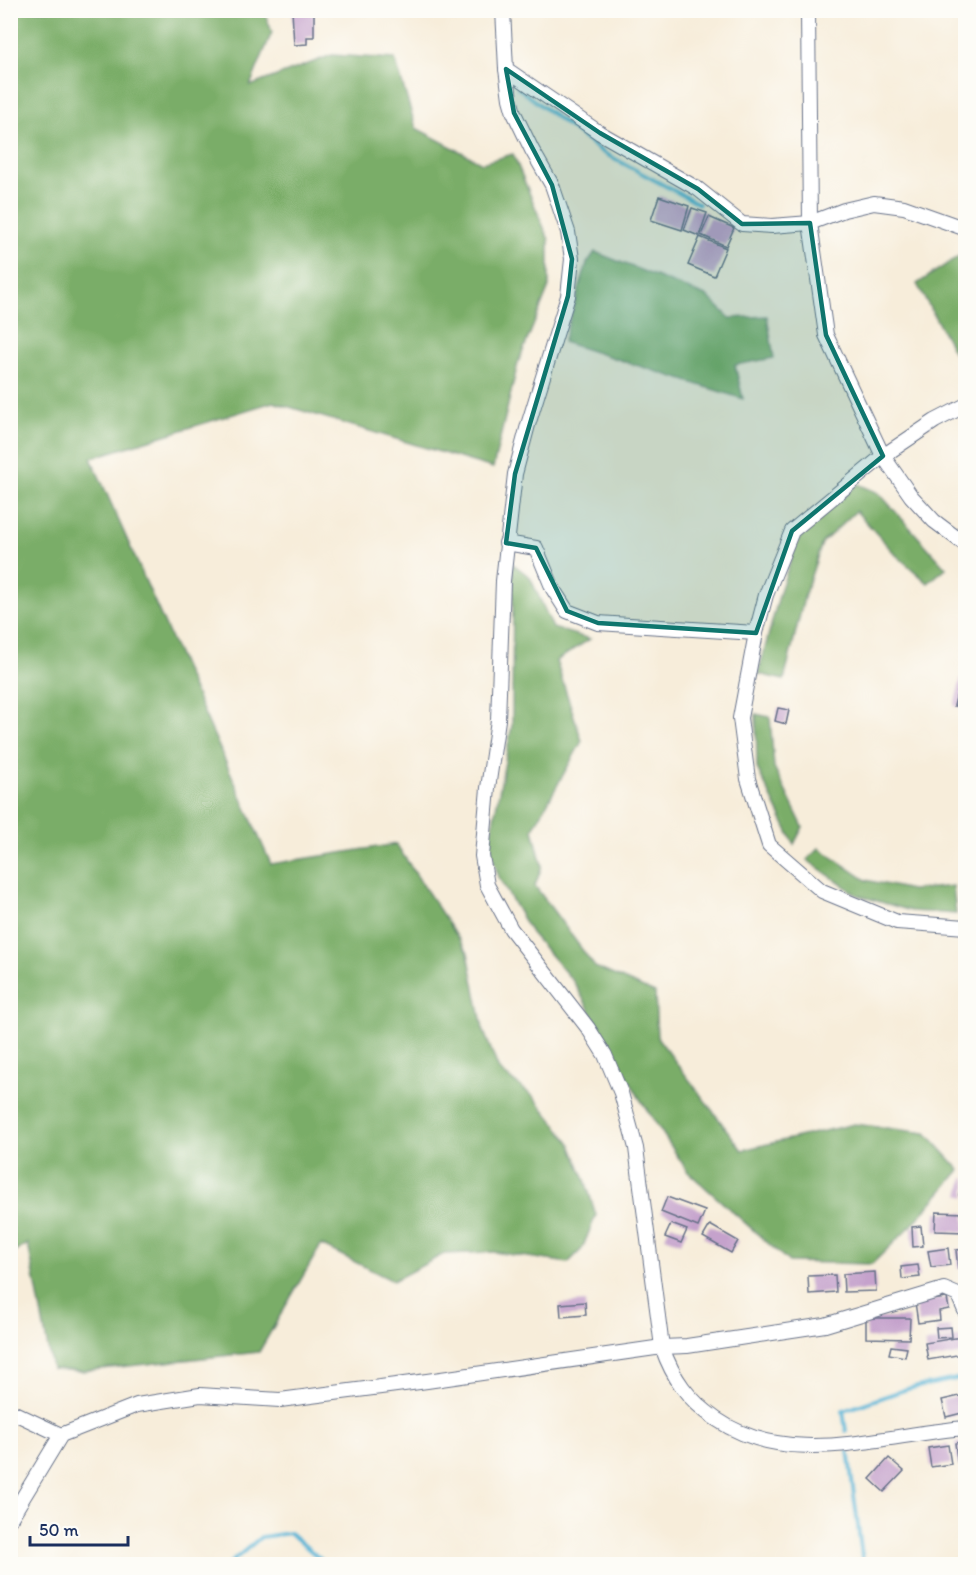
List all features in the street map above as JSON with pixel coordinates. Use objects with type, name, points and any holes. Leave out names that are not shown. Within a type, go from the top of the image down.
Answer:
[{"type":"street","points":[[504,10],[506,69],[514,113],[552,185],[568,232],[572,260],[568,296],[515,474],[506,543],[498,720],[483,838],[482,856],[487,885],[511,929],[588,1028],[605,1055],[621,1093],[636,1148],[662,1347],[670,1370],[682,1389],[704,1411],[731,1429],[759,1440],[791,1445],[828,1446],[966,1428]]},
{"type":"street","points":[[807,10],[810,223],[826,335],[883,456],[911,496],[934,521],[966,545]]},
{"type":"street","points":[[506,69],[600,133],[698,189],[742,224],[772,226],[810,223],[844,210],[874,203],[904,207],[966,229]]},
{"type":"street","points":[[966,405],[935,421],[883,456],[792,531],[766,595],[756,633],[740,718],[748,779],[769,845],[822,891],[897,922],[966,927]]},
{"type":"street","points":[[506,543],[536,548],[553,589],[567,611],[598,623],[756,633]]},
{"type":"street","points":[[10,1519],[61,1435],[137,1405],[201,1395],[280,1401],[662,1347],[687,1346],[825,1324],[944,1289],[958,1295],[966,1313]]},
{"type":"street","points":[[10,1412],[61,1435]]},
{"type":"highlighted area","points":[[506,69],[600,133],[698,189],[742,224],[810,223],[826,335],[883,456],[792,531],[756,633],[598,623],[567,611],[536,548],[506,543],[515,474],[568,296],[572,259],[552,185],[514,113]]},
{"type":"green space","points":[[11,10],[264,11],[272,32],[250,86],[332,55],[395,59],[416,128],[482,163],[513,154],[549,240],[549,287],[518,363],[493,468],[273,402],[91,458],[271,864],[396,844],[468,953],[483,1029],[499,1070],[534,1097],[570,1142],[585,1180],[596,1215],[582,1249],[568,1263],[494,1252],[444,1254],[393,1281],[321,1245],[259,1352],[82,1371],[52,1369],[28,1244],[10,1255]]},
{"type":"green space","points":[[595,252],[708,297],[730,318],[767,316],[774,358],[735,365],[743,399],[563,342],[587,263]]},
{"type":"green space","points":[[965,252],[966,371],[964,371],[917,284]]},
{"type":"green space","points":[[858,484],[879,493],[946,568],[928,583],[896,555],[856,511],[822,543],[805,594],[784,680],[758,674],[781,588],[800,535]]},
{"type":"green space","points":[[513,564],[530,577],[553,628],[590,639],[556,661],[582,741],[533,829],[542,866],[535,886],[595,967],[655,993],[657,1037],[742,1150],[854,1124],[926,1133],[960,1170],[913,1224],[872,1264],[789,1262],[688,1172],[640,1099],[573,981],[531,933],[499,878],[489,844],[512,725]]},
{"type":"green space","points":[[756,714],[770,717],[774,767],[803,827],[794,844],[757,768]]},
{"type":"green space","points":[[819,848],[866,880],[911,890],[953,886],[956,914],[911,911],[857,895],[807,860]]},
{"type":"building","points":[[292,10],[314,10],[314,37],[307,37],[307,44],[294,45]]},
{"type":"building","points":[[659,196],[689,206],[682,230],[651,220]]},
{"type":"building","points":[[692,208],[707,213],[699,236],[684,230]]},
{"type":"building","points":[[709,217],[734,228],[726,246],[701,235]]},
{"type":"building","points":[[700,237],[726,248],[714,276],[688,265]]},
{"type":"building","points":[[966,657],[966,708],[954,706]]},
{"type":"building","points":[[778,708],[789,710],[786,724],[775,721]]},
{"type":"building","points":[[963,1178],[966,1179],[966,1197],[959,1195]]},
{"type":"building","points":[[667,1197],[705,1211],[698,1227],[661,1212]]},
{"type":"building","points":[[936,1212],[965,1213],[965,1232],[935,1231]]},
{"type":"building","points":[[671,1224],[687,1230],[681,1243],[665,1237]]},
{"type":"building","points":[[710,1225],[738,1241],[731,1253],[703,1237]]},
{"type":"building","points":[[921,1226],[923,1246],[913,1247],[912,1227]]},
{"type":"building","points":[[948,1248],[950,1265],[931,1267],[928,1251]]},
{"type":"building","points":[[966,1249],[966,1268],[958,1269],[956,1250]]},
{"type":"building","points":[[918,1265],[920,1277],[902,1279],[901,1267]]},
{"type":"building","points":[[875,1272],[876,1291],[844,1292],[843,1274]]},
{"type":"building","points":[[835,1275],[836,1292],[809,1294],[808,1276]]},
{"type":"building","points":[[947,1298],[949,1309],[939,1311],[940,1320],[918,1323],[915,1302]]},
{"type":"building","points":[[585,1302],[586,1315],[561,1317],[560,1304]]},
{"type":"building","points":[[866,1318],[910,1318],[909,1339],[866,1338]]},
{"type":"building","points":[[951,1327],[952,1337],[937,1338],[936,1328]]},
{"type":"building","points":[[961,1337],[963,1354],[928,1360],[925,1343]]},
{"type":"building","points":[[891,1346],[907,1348],[905,1357],[889,1354]]},
{"type":"building","points":[[964,1395],[966,1412],[946,1417],[942,1400]]},
{"type":"building","points":[[966,1441],[966,1465],[958,1466],[955,1443]]},
{"type":"building","points":[[948,1445],[951,1464],[931,1467],[928,1448]]},
{"type":"building","points":[[889,1458],[904,1471],[884,1492],[870,1479]]},
{"type":"waterway","points":[[518,88],[602,152],[699,204]]},
{"type":"waterway","points":[[846,1431],[843,1411],[907,1389],[966,1377]]},
{"type":"waterway","points":[[848,1450],[863,1564]]},
{"type":"waterway","points":[[229,1564],[261,1537],[290,1533],[326,1564]]},
{"type":"waterway","points":[[10,1554],[26,1564]]},
{"type":"waterway","points":[[388,1564],[402,1564]]}]
